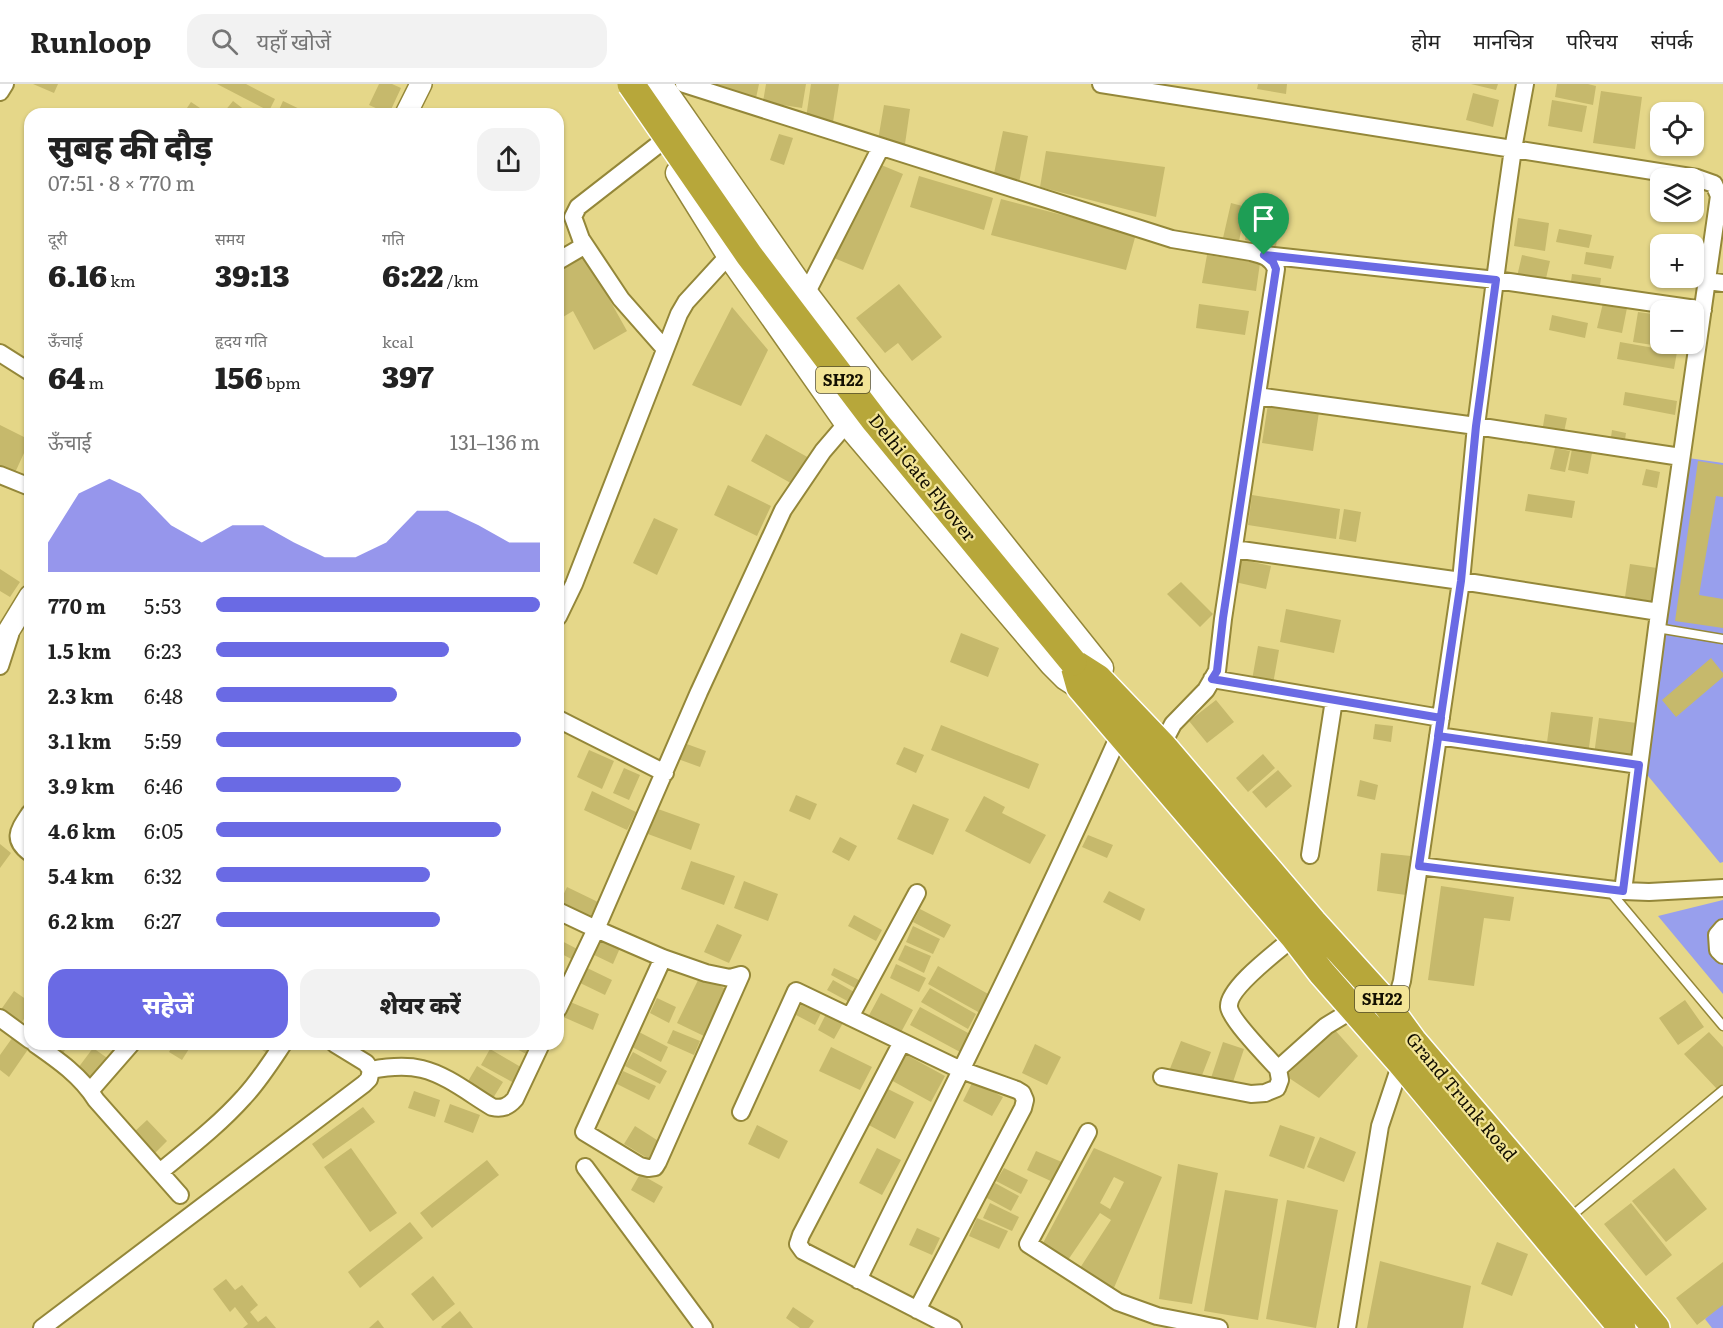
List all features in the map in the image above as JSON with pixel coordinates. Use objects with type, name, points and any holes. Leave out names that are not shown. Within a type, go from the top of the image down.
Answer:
[{"type":"highway","name":"Delhi Gate Flyover","points":[[632,84],[749,255],[868,412],[1084,676]]},
{"type":"highway","name":"Grand Trunk Road","points":[[1084,676],[1120,734],[1401,1063],[1622,1328]]},
{"type":"highway","name":"Grand Trunk Road","points":[[1084,676],[1162,745],[1313,922],[1382,997],[1413,1041],[1656,1328]]},
{"type":"main road","points":[[619,84],[729,255],[847,423],[1066,678],[1084,676],[1101,668],[873,382],[806,294],[660,84]]},
{"type":"street","points":[[0,92],[5,84]]},
{"type":"street","points":[[409,108],[422,84]]},
{"type":"street","points":[[684,84],[712,88],[881,147],[1172,239],[1264,255],[1496,280],[1650,302]]},
{"type":"street","points":[[1101,84],[1697,178],[1714,184],[1719,196],[1715,282],[1704,308]]},
{"type":"street","points":[[1382,997],[1391,998],[1399,991],[1402,981],[1461,581],[1476,426],[1513,149],[1525,84]]},
{"type":"street","points":[[564,258],[582,247],[573,217],[578,207],[659,144]]},
{"type":"street","points":[[806,294],[881,147]]},
{"type":"street","points":[[564,593],[679,314],[729,255],[761,231]]},
{"type":"street","points":[[581,239],[621,299],[665,349]]},
{"type":"street","points":[[1162,745],[1173,724],[1206,690],[1217,671],[1276,269],[1273,262],[1264,255]]},
{"type":"street","points":[[0,353],[24,368]]},
{"type":"street","points":[[1616,891],[1639,765],[1696,354]]},
{"type":"street","points":[[1257,396],[1681,457]]},
{"type":"street","points":[[564,996],[596,929],[699,692],[783,510],[823,451],[847,423]]},
{"type":"street","points":[[0,475],[24,485]]},
{"type":"street","points":[[1234,549],[1461,581],[1658,620]]},
{"type":"street","points":[[0,645],[19,615]]},
{"type":"street","points":[[0,666],[19,615]]},
{"type":"street","points":[[1212,679],[1441,718]]},
{"type":"street","points":[[1310,855],[1334,700]]},
{"type":"street","points":[[564,722],[664,773]]},
{"type":"street","points":[[858,1280],[1067,854],[1120,734]]},
{"type":"street","points":[[1438,736],[1639,765]]},
{"type":"street","points":[[24,823],[18,836],[24,847]]},
{"type":"street","points":[[1419,866],[1616,891],[1649,892],[1723,888]]},
{"type":"street","points":[[850,1017],[917,893]]},
{"type":"street","points":[[564,914],[663,957],[718,976],[730,978],[741,975],[658,1162],[655,1167],[648,1168],[640,1166],[584,1132],[663,957]]},
{"type":"street","points":[[1723,928],[1717,935],[1718,950],[1723,955]]},
{"type":"street","points":[[1162,1077],[1251,1094],[1265,1093],[1277,1088],[1280,1080],[1278,1069],[1234,1018],[1229,1007],[1231,995],[1239,984],[1294,937]]},
{"type":"street","points":[[741,1112],[796,991],[961,1070],[1022,1093],[1025,1100],[1023,1108],[917,1310]]},
{"type":"street","points":[[1278,1069],[1326,1026],[1354,1009]]},
{"type":"street","points":[[0,1018],[24,1036]]},
{"type":"street","points":[[902,1042],[798,1244],[803,1251],[953,1328]]},
{"type":"street","points":[[43,1050],[75,1075],[180,1195]]},
{"type":"street","points":[[90,1091],[126,1050]]},
{"type":"street","points":[[160,1172],[211,1130],[245,1096],[279,1050]]},
{"type":"street","points":[[42,1328],[369,1079],[371,1070],[366,1063],[345,1050]]},
{"type":"street","points":[[371,1070],[396,1067],[421,1068],[438,1074],[492,1107],[501,1109],[510,1105],[515,1099],[538,1050]]},
{"type":"street","points":[[1347,1328],[1380,1126],[1401,1063]]},
{"type":"street","points":[[1088,1132],[1028,1244],[1118,1302],[1157,1316],[1219,1328]]},
{"type":"street","points":[[585,1167],[705,1328]]},
{"type":"lane","points":[[1658,620],[1723,639]]},
{"type":"lane","points":[[1616,891],[1723,1026]]},
{"type":"lane","points":[[1566,1220],[1723,1090]]},
{"type":"shaded area","points":[[1681,457],[1723,463],[1723,862],[1720,863],[1639,765]]},
{"type":"shaded area","points":[[1723,900],[1723,994],[1658,916]]},
{"type":"shaded area","points":[[1723,1303],[1723,1328],[1712,1328],[1705,1319]]},
{"type":"building","points":[[33,84],[58,84],[54,93]]},
{"type":"building","points":[[217,84],[246,84],[275,99],[270,108],[263,108]]},
{"type":"building","points":[[379,84],[392,84],[401,88],[392,108],[376,108],[369,105]]},
{"type":"building","points":[[714,84],[759,84],[756,98],[713,89]]},
{"type":"building","points":[[766,84],[806,84],[802,108],[763,102]]},
{"type":"building","points":[[811,84],[839,84],[833,122],[806,118]]},
{"type":"building","points":[[1258,84],[1287,84],[1286,94],[1257,89]]},
{"type":"building","points":[[1471,84],[1498,84],[1496,90]]},
{"type":"building","points":[[1557,84],[1596,86],[1593,105],[1555,97]]},
{"type":"building","points":[[1601,91],[1642,97],[1635,149],[1593,143]]},
{"type":"building","points":[[1473,93],[1499,100],[1493,127],[1466,120]]},
{"type":"building","points":[[1552,100],[1587,106],[1582,132],[1548,126]]},
{"type":"building","points":[[233,101],[242,108],[227,108]]},
{"type":"building","points":[[283,101],[298,108],[280,108]]},
{"type":"building","points":[[191,102],[200,108],[187,108]]},
{"type":"building","points":[[884,105],[910,109],[905,144],[878,140]]},
{"type":"building","points":[[1003,131],[1028,136],[1019,183],[993,178]]},
{"type":"building","points":[[779,134],[793,138],[784,165],[770,160]]},
{"type":"building","points":[[1046,151],[1165,167],[1156,217],[1040,187]]},
{"type":"building","points":[[874,162],[903,174],[863,270],[834,258]]},
{"type":"building","points":[[919,176],[993,198],[984,230],[910,207]]},
{"type":"building","points":[[1001,199],[1136,234],[1126,270],[991,235]]},
{"type":"building","points":[[1231,203],[1246,207],[1239,241],[1223,238]]},
{"type":"building","points":[[1251,206],[1282,211],[1276,246],[1245,240]]},
{"type":"building","points":[[1518,218],[1549,223],[1545,251],[1514,246]]},
{"type":"building","points":[[1559,229],[1592,235],[1589,248],[1556,242]]},
{"type":"building","points":[[583,252],[627,331],[594,350],[573,311],[564,316],[564,263]]},
{"type":"building","points":[[1586,252],[1614,256],[1611,269],[1584,264]]},
{"type":"building","points":[[1207,255],[1260,263],[1256,291],[1202,283]]},
{"type":"building","points":[[1522,255],[1550,261],[1544,287],[1516,281]]},
{"type":"building","points":[[1572,274],[1601,278],[1599,293],[1570,289]]},
{"type":"building","points":[[899,284],[942,337],[912,361],[898,343],[885,353],[856,318]]},
{"type":"building","points":[[1603,303],[1627,308],[1622,333],[1597,328]]},
{"type":"building","points":[[1199,304],[1249,311],[1245,335],[1196,328]]},
{"type":"building","points":[[732,307],[768,350],[741,406],[692,385]]},
{"type":"building","points":[[1638,312],[1650,314],[1650,345],[1633,342]]},
{"type":"building","points":[[1552,315],[1588,323],[1585,338],[1549,330]]},
{"type":"building","points":[[1620,342],[1650,347],[1650,354],[1677,354],[1674,369],[1617,359]]},
{"type":"building","points":[[1625,392],[1677,401],[1675,415],[1623,405]]},
{"type":"building","points":[[1268,404],[1319,412],[1313,451],[1262,443]]},
{"type":"building","points":[[1545,414],[1567,418],[1563,437],[1542,432]]},
{"type":"building","points":[[0,425],[24,437],[24,453],[13,477],[0,471]]},
{"type":"building","points":[[1612,430],[1626,433],[1624,446],[1610,444]]},
{"type":"building","points":[[766,434],[811,459],[796,486],[751,461]]},
{"type":"building","points":[[1555,448],[1570,451],[1565,472],[1550,469]]},
{"type":"building","points":[[1572,449],[1592,453],[1588,474],[1568,470]]},
{"type":"building","points":[[1698,461],[1723,465],[1723,497],[1716,496],[1699,595],[1723,599],[1723,628],[1675,621]]},
{"type":"building","points":[[1646,469],[1660,472],[1657,488],[1642,485]]},
{"type":"building","points":[[728,485],[771,506],[757,536],[714,515]]},
{"type":"building","points":[[1528,494],[1575,501],[1572,518],[1525,511]]},
{"type":"building","points":[[1252,495],[1340,509],[1336,539],[1248,525]]},
{"type":"building","points":[[1344,509],[1361,512],[1356,542],[1339,539]]},
{"type":"building","points":[[654,518],[678,529],[657,575],[633,563]]},
{"type":"building","points":[[1240,559],[1271,566],[1266,589],[1235,582]]},
{"type":"building","points":[[1630,564],[1657,568],[1652,601],[1625,597]]},
{"type":"building","points":[[0,569],[20,582],[10,597],[0,591]]},
{"type":"building","points":[[1181,582],[1213,614],[1200,627],[1167,594]]},
{"type":"building","points":[[1286,609],[1341,620],[1334,653],[1280,642]]},
{"type":"building","points":[[961,633],[999,648],[988,677],[950,662]]},
{"type":"building","points":[[1258,646],[1279,650],[1273,684],[1252,680]]},
{"type":"building","points":[[1711,658],[1723,673],[1723,677],[1676,717],[1662,700]]},
{"type":"building","points":[[1216,700],[1234,722],[1207,743],[1189,721]]},
{"type":"building","points":[[1551,712],[1593,717],[1588,755],[1546,750]]},
{"type":"building","points":[[1599,718],[1644,724],[1639,761],[1594,755]]},
{"type":"building","points":[[1375,724],[1393,726],[1391,742],[1373,739]]},
{"type":"building","points":[[941,725],[1039,764],[1029,789],[931,750]]},
{"type":"building","points":[[684,743],[706,751],[700,767],[678,759]]},
{"type":"building","points":[[904,747],[924,755],[916,773],[896,764]]},
{"type":"building","points":[[589,750],[614,761],[602,789],[577,777]]},
{"type":"building","points":[[1263,754],[1275,768],[1248,792],[1236,778]]},
{"type":"building","points":[[624,768],[640,775],[629,800],[613,793]]},
{"type":"building","points":[[1278,770],[1292,786],[1266,808],[1252,792]]},
{"type":"building","points":[[1360,780],[1378,785],[1375,800],[1357,796]]},
{"type":"building","points":[[592,791],[636,812],[627,830],[584,810]]},
{"type":"building","points":[[796,795],[817,804],[810,820],[789,811]]},
{"type":"building","points":[[984,796],[1005,807],[1002,813],[1046,835],[1030,864],[965,831]]},
{"type":"building","points":[[913,804],[949,819],[933,855],[897,839]]},
{"type":"building","points":[[658,809],[700,824],[691,850],[648,834]]},
{"type":"building","points":[[1088,835],[1113,845],[1107,858],[1082,847]]},
{"type":"building","points":[[840,837],[857,846],[849,861],[832,852]]},
{"type":"building","points":[[0,844],[11,853],[0,868]]},
{"type":"building","points":[[1381,853],[1411,856],[1406,895],[1377,891]]},
{"type":"building","points":[[691,861],[735,876],[724,905],[681,889]]},
{"type":"building","points":[[744,881],[778,894],[768,921],[734,908]]},
{"type":"building","points":[[1441,886],[1514,897],[1510,921],[1484,918],[1474,986],[1428,980]]},
{"type":"building","points":[[567,887],[598,902],[589,919],[564,906],[564,893]]},
{"type":"building","points":[[1109,891],[1145,909],[1140,921],[1103,902]]},
{"type":"building","points":[[920,909],[951,925],[944,938],[913,922]]},
{"type":"building","points":[[854,915],[882,930],[876,941],[848,926]]},
{"type":"building","points":[[717,924],[742,935],[729,963],[704,952]]},
{"type":"building","points":[[913,926],[940,939],[933,954],[906,942]]},
{"type":"building","points":[[598,937],[620,948],[613,964],[590,953]]},
{"type":"building","points":[[564,942],[581,951],[575,961],[564,955]]},
{"type":"building","points":[[905,945],[931,956],[924,973],[898,960]]},
{"type":"building","points":[[896,964],[926,978],[919,992],[890,978]]},
{"type":"building","points":[[583,966],[612,980],[605,995],[576,981]]},
{"type":"building","points":[[938,966],[990,995],[980,1013],[928,984]]},
{"type":"building","points":[[834,968],[861,981],[857,989],[831,975]]},
{"type":"building","points":[[700,976],[728,990],[706,1037],[677,1023]]},
{"type":"building","points":[[833,980],[856,993],[851,1003],[827,990]]},
{"type":"building","points":[[930,988],[976,1014],[968,1029],[921,1002]]},
{"type":"building","points":[[14,991],[24,998],[24,1019],[20,1025],[0,1011]]},
{"type":"building","points":[[881,993],[913,1010],[899,1036],[867,1019]]},
{"type":"building","points":[[657,998],[676,1007],[669,1023],[650,1013]]},
{"type":"building","points":[[804,1000],[823,1009],[815,1025],[796,1015]]},
{"type":"building","points":[[1685,1000],[1704,1027],[1678,1045],[1659,1018]]},
{"type":"building","points":[[568,1001],[599,1014],[593,1030],[564,1017],[564,1010]]},
{"type":"building","points":[[920,1007],[970,1034],[960,1052],[910,1025]]},
{"type":"building","points":[[827,1012],[844,1021],[834,1039],[818,1030]]},
{"type":"building","points":[[1334,1029],[1358,1056],[1319,1098],[1286,1076]]},
{"type":"building","points":[[673,1030],[700,1041],[694,1055],[667,1043]]},
{"type":"building","points":[[639,1032],[668,1047],[661,1062],[632,1047]]},
{"type":"building","points":[[1709,1032],[1723,1047],[1723,1084],[1717,1089],[1684,1054]]},
{"type":"building","points":[[15,1034],[24,1040],[24,1050],[28,1050],[9,1077],[0,1070],[0,1055]]},
{"type":"building","points":[[1181,1041],[1211,1052],[1199,1083],[1169,1071]]},
{"type":"building","points":[[1223,1042],[1244,1049],[1231,1088],[1210,1081]]},
{"type":"building","points":[[1035,1044],[1061,1057],[1047,1085],[1022,1073]]},
{"type":"building","points":[[831,1047],[872,1067],[860,1090],[819,1071]]},
{"type":"building","points":[[55,1050],[65,1050],[61,1056]]},
{"type":"building","points":[[92,1050],[96,1050],[113,1062],[98,1082],[78,1068]]},
{"type":"building","points":[[170,1050],[188,1050],[182,1060],[169,1052]]},
{"type":"building","points":[[262,1050],[275,1050],[271,1056]]},
{"type":"building","points":[[489,1050],[492,1050],[524,1069],[516,1084],[481,1065]]},
{"type":"building","points":[[518,1050],[534,1050],[530,1056]]},
{"type":"building","points":[[633,1052],[667,1071],[660,1084],[625,1066]]},
{"type":"building","points":[[903,1053],[945,1076],[931,1102],[889,1079]]},
{"type":"building","points":[[477,1066],[503,1082],[490,1103],[464,1088]]},
{"type":"building","points":[[623,1071],[656,1086],[649,1100],[617,1084]]},
{"type":"building","points":[[973,1081],[1003,1097],[992,1116],[963,1101]]},
{"type":"building","points":[[886,1088],[914,1102],[895,1139],[867,1124]]},
{"type":"building","points":[[414,1091],[440,1100],[435,1117],[408,1108]]},
{"type":"building","points":[[450,1104],[480,1115],[473,1133],[444,1122]]},
{"type":"building","points":[[363,1107],[375,1122],[323,1159],[312,1144]]},
{"type":"building","points":[[147,1120],[167,1141],[154,1154],[133,1133]]},
{"type":"building","points":[[757,1125],[788,1141],[779,1159],[748,1144]]},
{"type":"building","points":[[1280,1125],[1315,1137],[1304,1169],[1269,1156]]},
{"type":"building","points":[[635,1126],[660,1142],[649,1159],[624,1144]]},
{"type":"building","points":[[1320,1137],[1356,1152],[1344,1182],[1307,1167]]},
{"type":"building","points":[[351,1148],[397,1213],[370,1232],[324,1167]]},
{"type":"building","points":[[877,1148],[901,1160],[882,1195],[859,1183]]},
{"type":"building","points":[[1094,1148],[1162,1177],[1113,1290],[1080,1268],[1111,1220],[1100,1213],[1068,1260],[1043,1243]],"holes":[[[1114,1177],[1124,1182],[1110,1209],[1100,1203]]]},
{"type":"building","points":[[1036,1151],[1064,1163],[1055,1183],[1027,1170]]},
{"type":"building","points":[[487,1160],[499,1175],[432,1228],[420,1213]]},
{"type":"building","points":[[1178,1164],[1218,1173],[1192,1304],[1159,1299]]},
{"type":"building","points":[[1004,1168],[1028,1180],[1021,1194],[996,1181]]},
{"type":"building","points":[[1674,1168],[1707,1209],[1666,1242],[1632,1201]]},
{"type":"building","points":[[640,1174],[663,1187],[654,1203],[631,1190]]},
{"type":"building","points":[[995,1183],[1019,1196],[1011,1211],[987,1198]]},
{"type":"building","points":[[1225,1190],[1278,1199],[1258,1320],[1204,1311]]},
{"type":"building","points":[[1287,1200],[1338,1210],[1316,1328],[1266,1319]]},
{"type":"building","points":[[990,1203],[1019,1217],[1012,1231],[983,1218]]},
{"type":"building","points":[[1631,1203],[1672,1255],[1646,1276],[1604,1224]]},
{"type":"building","points":[[977,1218],[1008,1231],[999,1249],[969,1236]]},
{"type":"building","points":[[410,1222],[423,1238],[360,1288],[348,1272]]},
{"type":"building","points":[[917,1228],[940,1238],[932,1255],[909,1245]]},
{"type":"building","points":[[1497,1242],[1528,1254],[1512,1296],[1481,1284]]},
{"type":"building","points":[[1380,1261],[1471,1286],[1463,1328],[1367,1328]]},
{"type":"building","points":[[1723,1262],[1723,1305],[1697,1325],[1676,1298]]},
{"type":"building","points":[[433,1276],[455,1304],[433,1321],[411,1294]]},
{"type":"building","points":[[226,1279],[235,1290],[242,1285],[258,1305],[250,1312],[258,1322],[266,1316],[276,1328],[243,1328],[248,1324],[235,1307],[230,1312],[213,1289]]},
{"type":"building","points":[[793,1307],[814,1321],[809,1328],[800,1328],[786,1318]]},
{"type":"building","points":[[460,1311],[473,1328],[441,1327]]},
{"type":"building","points":[[378,1320],[384,1328],[369,1328]]},
{"type":"route","points":[[1264,255],[1273,262],[1276,269],[1217,671],[1212,679],[1441,718],[1419,866],[1623,891],[1639,765],[1438,736],[1461,581],[1476,426],[1496,280],[1264,255]]}]
